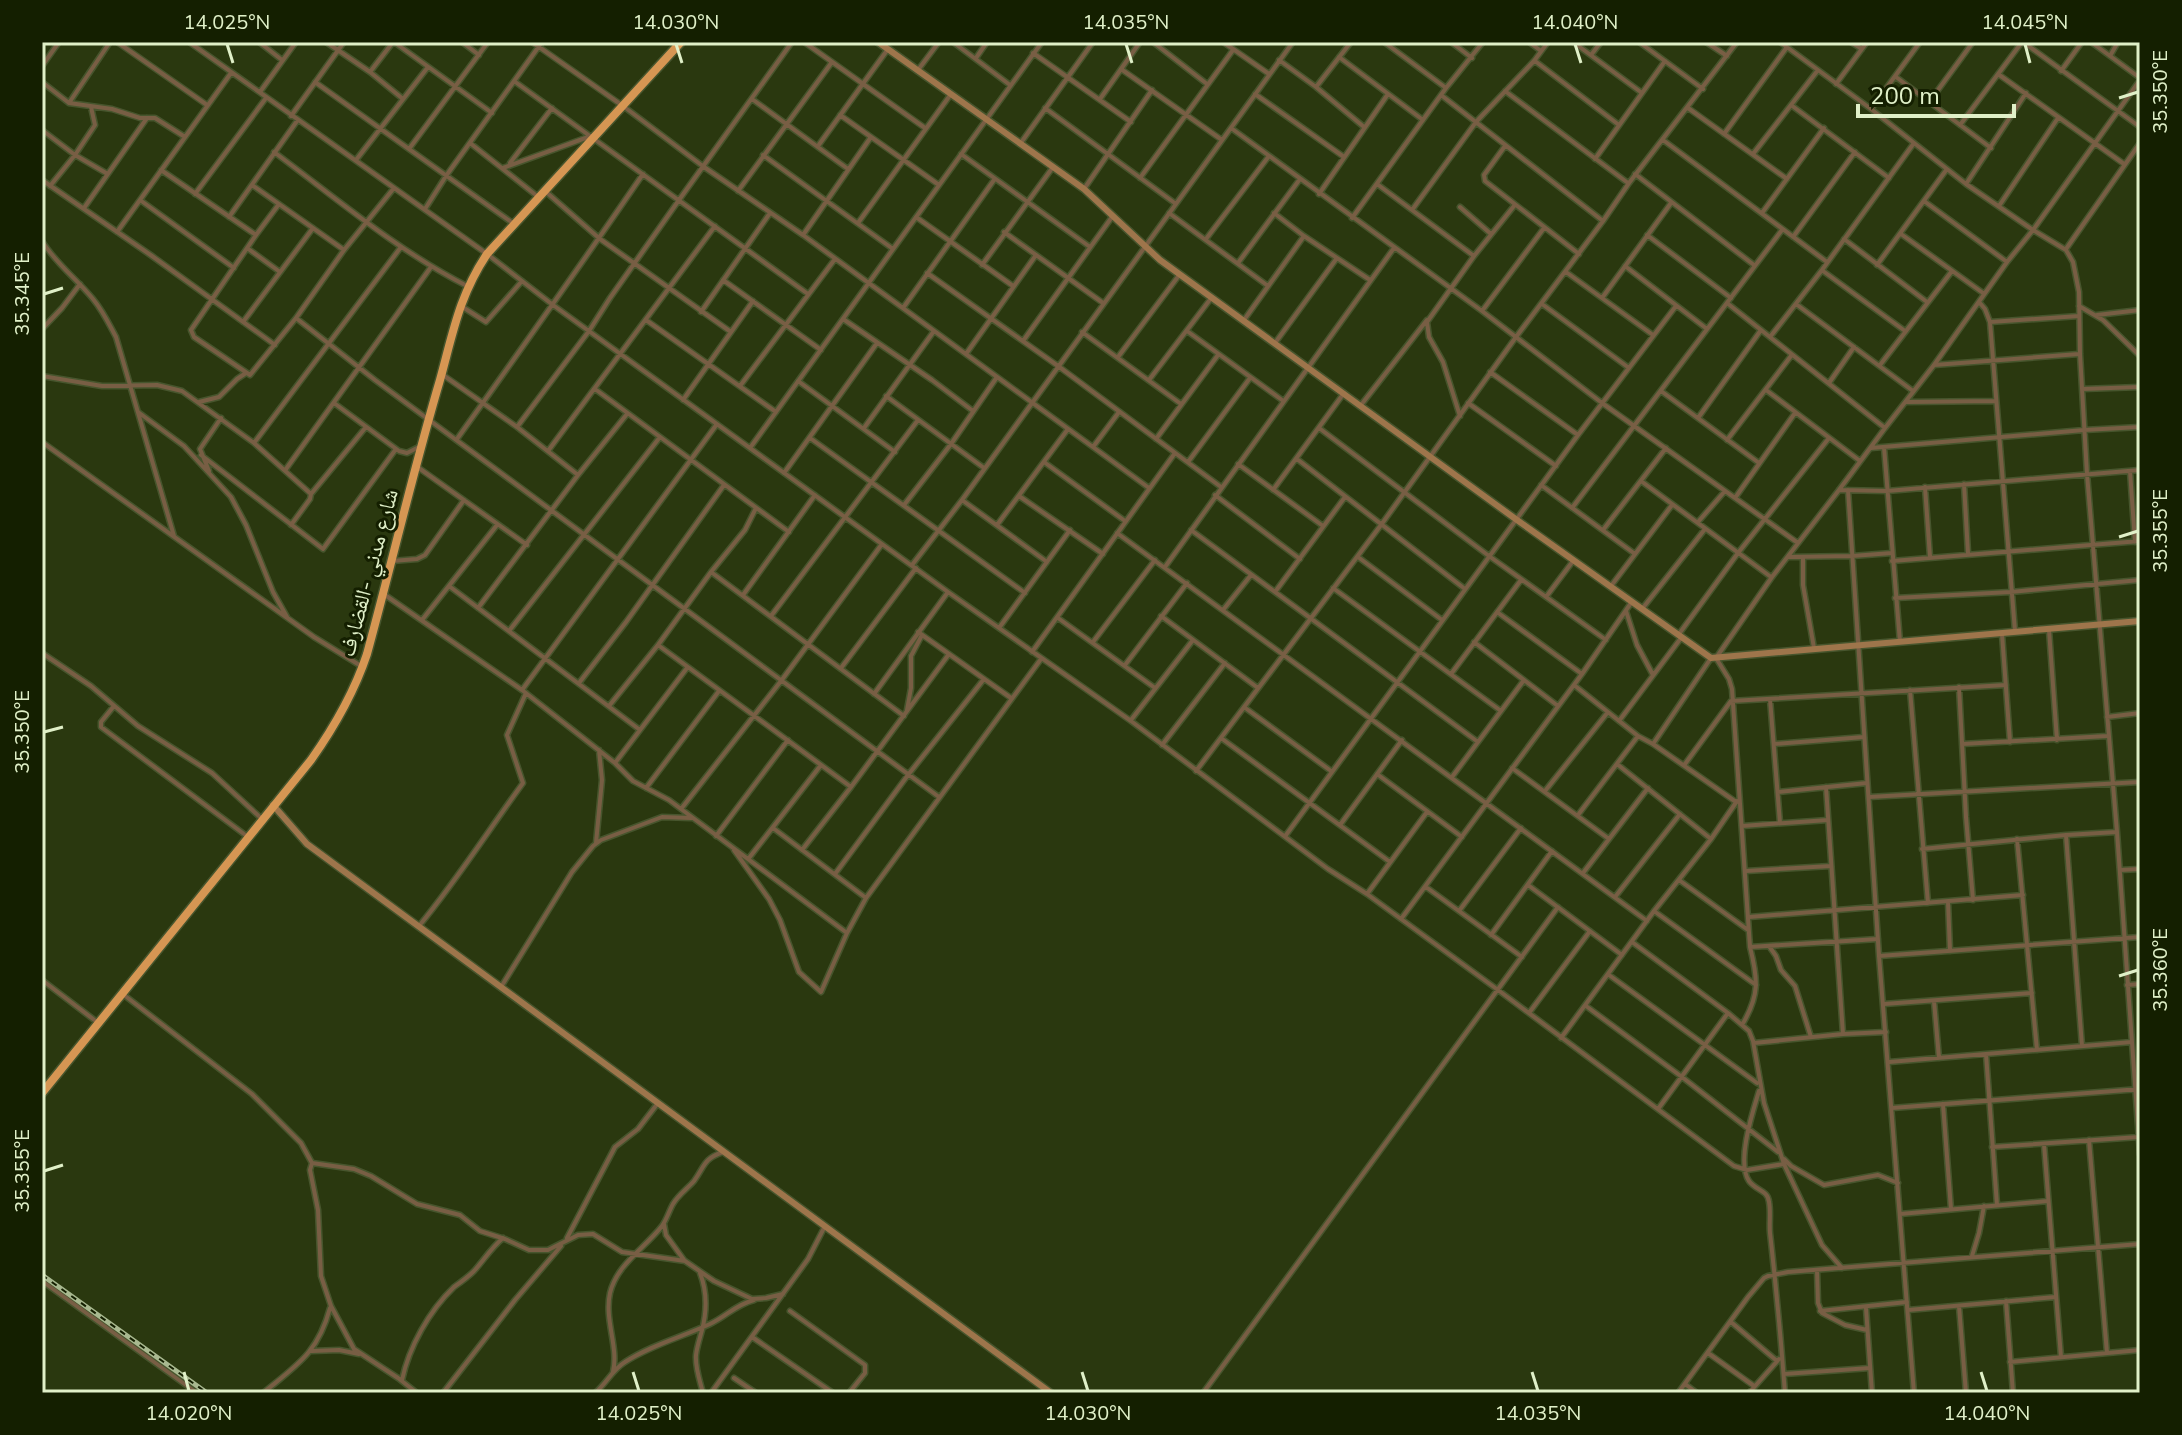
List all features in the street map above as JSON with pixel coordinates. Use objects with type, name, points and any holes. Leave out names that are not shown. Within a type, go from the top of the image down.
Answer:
[{"type":"highway","name":"شارع مدني -القضارف","points":[[42,1093],[311,760],[334,727],[356,686],[362,667],[428,418],[467,286],[487,254],[681,42]]},
{"type":"street","points":[[42,66],[59,42]]},
{"type":"street","points":[[69,103],[110,42]]},
{"type":"street","points":[[117,42],[208,106]]},
{"type":"street","points":[[259,42],[283,61]]},
{"type":"street","points":[[260,93],[296,42]]},
{"type":"street","points":[[326,42],[403,99]]},
{"type":"street","points":[[291,116],[344,42]]},
{"type":"street","points":[[370,72],[394,42],[492,113]]},
{"type":"street","points":[[462,42],[479,55]]},
{"type":"street","points":[[409,149],[488,42]]},
{"type":"street","points":[[532,42],[540,44],[704,167],[803,235],[1149,488]]},
{"type":"street","points":[[517,427],[589,331],[792,42]]},
{"type":"street","points":[[804,42],[925,128]]},
{"type":"street","points":[[878,42],[1084,189],[1180,274],[1610,588],[1713,658],[1731,683],[1737,801],[1742,826],[1750,947],[1757,986],[1752,1006],[1742,1025]]},
{"type":"street","points":[[918,70],[939,42]]},
{"type":"street","points":[[953,42],[1010,85]]},
{"type":"street","points":[[976,58],[987,42]]},
{"type":"street","points":[[750,448],[1042,42]]},
{"type":"street","points":[[1020,144],[1093,42]]},
{"type":"street","points":[[1100,99],[1140,42]]},
{"type":"street","points":[[1153,42],[1207,84]]},
{"type":"street","points":[[1223,42],[1269,74]]},
{"type":"street","points":[[841,668],[1293,42]]},
{"type":"street","points":[[1316,87],[1351,42]]},
{"type":"street","points":[[1384,42],[1446,88]]},
{"type":"street","points":[[1451,42],[1472,58]]},
{"type":"street","points":[[1352,218],[1483,42]]},
{"type":"street","points":[[1529,42],[1541,51]]},
{"type":"street","points":[[1412,210],[1476,122],[1548,42]]},
{"type":"street","points":[[1573,42],[1642,93]]},
{"type":"street","points":[[1591,55],[1601,42]]},
{"type":"street","points":[[1639,42],[1703,89]]},
{"type":"street","points":[[1706,42],[1727,56]]},
{"type":"street","points":[[1196,771],[1381,525],[1635,174],[1737,42]]},
{"type":"street","points":[[1780,42],[1966,184],[2066,250],[2077,275],[2087,474],[2123,938],[2138,1089],[2140,1154]]},
{"type":"street","points":[[1851,42],[1862,49]]},
{"type":"street","points":[[1836,84],[1867,42]]},
{"type":"street","points":[[1871,109],[1920,42]]},
{"type":"street","points":[[1929,102],[1973,42]]},
{"type":"street","points":[[1960,125],[2023,42],[2140,127]]},
{"type":"street","points":[[2061,71],[2082,42]]},
{"type":"street","points":[[1653,744],[1772,577],[2033,230],[2140,79],[2091,42]]},
{"type":"street","points":[[2110,56],[2118,42]]},
{"type":"street","points":[[193,43],[948,592],[1131,721],[1734,1166],[1745,1170],[1784,1164]]},
{"type":"street","points":[[425,209],[540,44]]},
{"type":"street","points":[[1724,134],[1787,47]]},
{"type":"street","points":[[818,146],[888,49]]},
{"type":"street","points":[[1140,178],[1233,50]]},
{"type":"street","points":[[1033,53],[1131,122]]},
{"type":"street","points":[[1339,57],[1423,120]]},
{"type":"street","points":[[1279,60],[1364,127]]},
{"type":"street","points":[[1534,61],[1619,125]]},
{"type":"street","points":[[1595,159],[1665,61]]},
{"type":"street","points":[[738,191],[832,62]]},
{"type":"street","points":[[356,160],[428,67]]},
{"type":"street","points":[[1121,69],[1222,140]]},
{"type":"street","points":[[1753,154],[1818,70]]},
{"type":"street","points":[[117,232],[231,73]]},
{"type":"street","points":[[1998,74],[2124,164]]},
{"type":"street","points":[[1896,77],[1991,148]]},
{"type":"street","points":[[514,81],[808,294]]},
{"type":"street","points":[[42,82],[69,103],[156,118],[185,137]]},
{"type":"street","points":[[315,82],[514,224]]},
{"type":"street","points":[[1084,189],[1152,90]]},
{"type":"street","points":[[1505,91],[1629,183]]},
{"type":"street","points":[[1966,184],[2026,93]]},
{"type":"street","points":[[858,223],[951,94]]},
{"type":"street","points":[[1255,94],[1344,157]]},
{"type":"street","points":[[1319,194],[1388,94]]},
{"type":"street","points":[[1441,95],[1603,221]]},
{"type":"street","points":[[195,194],[266,98]]},
{"type":"street","points":[[752,99],[848,169]]},
{"type":"street","points":[[1791,105],[1889,178]]},
{"type":"street","points":[[50,186],[95,125],[91,107]]},
{"type":"street","points":[[506,167],[552,108]]},
{"type":"street","points":[[1045,108],[1176,204]]},
{"type":"street","points":[[1688,108],[1787,179]]},
{"type":"street","points":[[840,115],[939,185]]},
{"type":"street","points":[[83,208],[147,118]]},
{"type":"street","points":[[1999,206],[2058,118]]},
{"type":"street","points":[[229,217],[297,120]]},
{"type":"street","points":[[1231,128],[1482,311],[1602,403],[1798,543]]},
{"type":"street","points":[[1761,214],[1824,128]]},
{"type":"street","points":[[42,130],[107,174]]},
{"type":"street","points":[[506,167],[593,137]]},
{"type":"street","points":[[803,235],[871,137]]},
{"type":"street","points":[[1663,140],[1827,262]]},
{"type":"street","points":[[470,143],[731,332]]},
{"type":"street","points":[[1770,337],[1914,143]]},
{"type":"street","points":[[1505,146],[1483,178],[1514,206],[1579,254]]},
{"type":"street","points":[[2066,250],[2138,147]]},
{"type":"street","points":[[274,152],[401,247],[467,286]]},
{"type":"street","points":[[1792,237],[1855,152]]},
{"type":"street","points":[[961,154],[1090,247]]},
{"type":"street","points":[[763,155],[893,249]]},
{"type":"street","points":[[1206,239],[1269,156]]},
{"type":"street","points":[[982,265],[1053,167]]},
{"type":"street","points":[[1877,265],[1947,169]]},
{"type":"street","points":[[161,170],[256,235]]},
{"type":"street","points":[[457,439],[643,174]]},
{"type":"street","points":[[1635,174],[1754,266]]},
{"type":"street","points":[[903,308],[995,179]]},
{"type":"street","points":[[1238,263],[1300,179]]},
{"type":"street","points":[[42,180],[275,345]]},
{"type":"street","points":[[1377,184],[1474,256]]},
{"type":"street","points":[[252,185],[344,250]]},
{"type":"street","points":[[279,204],[191,330],[192,335],[250,375],[394,188]]},
{"type":"street","points":[[140,200],[234,268]]},
{"type":"street","points":[[1924,201],[2007,262]]},
{"type":"street","points":[[1602,298],[1671,202]]},
{"type":"street","points":[[1361,405],[1514,206]]},
{"type":"street","points":[[1460,207],[1491,234]]},
{"type":"street","points":[[701,312],[770,213]]},
{"type":"street","points":[[1169,213],[1268,286]]},
{"type":"street","points":[[1274,213],[1371,281]]},
{"type":"street","points":[[1023,341],[1113,215]]},
{"type":"street","points":[[916,217],[1013,286]]},
{"type":"street","points":[[548,451],[715,226]]},
{"type":"street","points":[[243,322],[313,228]]},
{"type":"street","points":[[1482,311],[1544,228]]},
{"type":"street","points":[[1572,508],[1782,230]]},
{"type":"street","points":[[1004,232],[1103,303]]},
{"type":"street","points":[[1901,234],[1984,294]]},
{"type":"street","points":[[1647,235],[1731,298]]},
{"type":"street","points":[[1244,320],[1304,236]]},
{"type":"street","points":[[1844,239],[1927,302]]},
{"type":"street","points":[[42,241],[54,259],[103,311],[111,328],[174,536]]},
{"type":"street","points":[[254,443],[401,247]]},
{"type":"street","points":[[247,248],[280,272]]},
{"type":"street","points":[[1165,567],[1394,248]]},
{"type":"street","points":[[966,354],[1036,255]]},
{"type":"street","points":[[1275,344],[1337,258]]},
{"type":"street","points":[[740,386],[835,259]]},
{"type":"street","points":[[1625,266],[1707,329]]},
{"type":"street","points":[[286,469],[431,267]]},
{"type":"street","points":[[1822,270],[1905,331]]},
{"type":"street","points":[[1880,365],[1952,271]]},
{"type":"street","points":[[1566,272],[1653,335]]},
{"type":"street","points":[[927,273],[1221,487]]},
{"type":"street","points":[[1118,357],[1180,274]]},
{"type":"street","points":[[723,280],[821,350]]},
{"type":"street","points":[[461,306],[487,322],[522,281]]},
{"type":"street","points":[[42,329],[80,284]]},
{"type":"street","points":[[1149,380],[1212,297]]},
{"type":"street","points":[[683,400],[753,301]]},
{"type":"street","points":[[1979,302],[1990,322],[2015,634]]},
{"type":"street","points":[[1727,303],[1885,428]]},
{"type":"street","points":[[1542,304],[1629,368]]},
{"type":"street","points":[[1796,304],[1914,391]]},
{"type":"street","points":[[1286,835],[1541,485],[1676,306]]},
{"type":"street","points":[[2079,306],[2111,327],[2140,356]]},
{"type":"street","points":[[2094,315],[2140,310]]},
{"type":"street","points":[[1990,322],[2080,316]]},
{"type":"street","points":[[296,318],[939,797]]},
{"type":"street","points":[[1428,318],[1429,337],[1443,362],[1460,416]]},
{"type":"street","points":[[843,319],[973,411]]},
{"type":"street","points":[[646,320],[776,412]]},
{"type":"street","points":[[1698,418],[1761,330]]},
{"type":"street","points":[[864,428],[934,331]]},
{"type":"street","points":[[1187,331],[1283,400]]},
{"type":"street","points":[[1082,332],[1181,404]]},
{"type":"street","points":[[784,473],[877,343]]},
{"type":"street","points":[[1829,383],[1854,347]]},
{"type":"street","points":[[1934,365],[2080,354]]},
{"type":"street","points":[[1156,439],[1218,355]]},
{"type":"street","points":[[1727,440],[1792,355]]},
{"type":"street","points":[[1490,372],[1578,435]]},
{"type":"street","points":[[199,402],[220,396],[246,373]]},
{"type":"street","points":[[441,374],[517,427],[578,475]]},
{"type":"street","points":[[42,376],[102,386],[172,387],[182,391],[254,443],[311,494]]},
{"type":"street","points":[[904,505],[951,444],[997,376]]},
{"type":"street","points":[[1188,462],[1250,378]]},
{"type":"street","points":[[798,381],[895,452]]},
{"type":"street","points":[[2081,389],[2140,387]]},
{"type":"street","points":[[595,389],[789,532]]},
{"type":"street","points":[[1766,390],[1861,461]]},
{"type":"street","points":[[1661,391],[1759,463]]},
{"type":"street","points":[[1273,490],[1344,393]]},
{"type":"street","points":[[886,396],[984,468]]},
{"type":"street","points":[[1905,402],[1996,401]]},
{"type":"street","points":[[333,403],[396,449],[406,453],[421,446]]},
{"type":"street","points":[[1468,403],[1556,466]]},
{"type":"street","points":[[138,412],[184,446],[231,497],[288,619]]},
{"type":"street","points":[[1093,447],[1119,412]]},
{"type":"street","points":[[1735,498],[1795,413]]},
{"type":"street","points":[[478,608],[627,414]]},
{"type":"street","points":[[212,476],[201,455],[201,448],[221,418]]},
{"type":"street","points":[[771,616],[918,420]]},
{"type":"street","points":[[419,926],[469,863],[523,783],[507,735],[524,691],[717,424]]},
{"type":"street","points":[[291,525],[311,494],[366,427]]},
{"type":"street","points":[[1871,448],[2140,427]]},
{"type":"street","points":[[1319,428],[1606,640]]},
{"type":"street","points":[[997,525],[1068,429]]},
{"type":"street","points":[[509,631],[660,437]]},
{"type":"street","points":[[810,438],[1025,593]]},
{"type":"street","points":[[1619,721],[1738,553],[1829,438]]},
{"type":"street","points":[[42,442],[288,619],[362,667]]},
{"type":"street","points":[[1884,447],[1900,642]]},
{"type":"street","points":[[1603,530],[1666,448]]},
{"type":"street","points":[[201,455],[324,548],[396,449]]},
{"type":"street","points":[[1032,652],[1175,453]]},
{"type":"street","points":[[1297,459],[1465,589]]},
{"type":"street","points":[[1044,462],[1125,521]]},
{"type":"street","points":[[1238,464],[1323,526]]},
{"type":"street","points":[[416,466],[527,545]]},
{"type":"street","points":[[1839,490],[1887,491],[2140,470]]},
{"type":"street","points":[[1892,561],[2138,542],[2130,471]]},
{"type":"street","points":[[1641,481],[1772,577]]},
{"type":"street","points":[[1964,484],[1968,554]]},
{"type":"street","points":[[579,683],[724,485]]},
{"type":"street","points":[[1541,485],[1635,554]]},
{"type":"street","points":[[1925,487],[1930,557]]},
{"type":"street","points":[[1848,490],[1879,956],[1914,1393]]},
{"type":"street","points":[[1697,523],[1725,491]]},
{"type":"street","points":[[743,595],[815,495]]},
{"type":"street","points":[[1215,495],[1300,559]]},
{"type":"street","points":[[1019,496],[1103,554]]},
{"type":"street","points":[[1275,592],[1345,496]]},
{"type":"street","points":[[392,561],[417,559],[425,555],[464,500]]},
{"type":"street","points":[[962,500],[1047,562]]},
{"type":"street","points":[[1610,588],[1672,505]]},
{"type":"street","points":[[609,706],[745,530],[756,508]]},
{"type":"street","points":[[422,620],[497,525]]},
{"type":"street","points":[[1642,610],[1705,529]]},
{"type":"street","points":[[999,628],[1070,530]]},
{"type":"street","points":[[1191,530],[1478,742]]},
{"type":"street","points":[[1117,533],[1647,921]]},
{"type":"street","points":[[681,809],[882,544]]},
{"type":"street","points":[[1788,557],[1892,553]]},
{"type":"street","points":[[1357,557],[1442,620]]},
{"type":"street","points":[[1803,558],[1803,585],[1814,648]]},
{"type":"street","points":[[1093,642],[1155,560]]},
{"type":"street","points":[[1546,597],[1573,561]]},
{"type":"street","points":[[711,572],[905,714]]},
{"type":"street","points":[[1223,610],[1251,575]]},
{"type":"street","points":[[1451,674],[1521,579]]},
{"type":"street","points":[[1895,598],[2011,592],[2140,580]]},
{"type":"street","points":[[1125,665],[1187,583]]},
{"type":"street","points":[[449,586],[640,730]]},
{"type":"street","points":[[1333,588],[1501,711]]},
{"type":"street","points":[[874,694],[948,592]]},
{"type":"street","points":[[383,593],[524,691],[615,763],[628,777],[663,796],[847,933]]},
{"type":"street","points":[[1401,919],[1631,603]]},
{"type":"street","points":[[1626,611],[1637,645],[1653,675]]},
{"type":"street","points":[[1497,612],[1582,674]]},
{"type":"street","points":[[1161,616],[1258,688]]},
{"type":"street","points":[[1058,618],[1155,688]]},
{"type":"street","points":[[1713,658],[2140,621]]},
{"type":"street","points":[[2049,630],[2057,740]]},
{"type":"street","points":[[920,634],[1012,699]]},
{"type":"street","points":[[905,714],[911,688],[911,660],[920,634]]},
{"type":"street","points":[[2002,634],[2010,742]]},
{"type":"street","points":[[1131,721],[1193,640]]},
{"type":"street","points":[[1474,642],[1558,706]]},
{"type":"street","points":[[658,645],[851,787]]},
{"type":"street","points":[[42,653],[91,686],[138,726],[212,773],[262,819]]},
{"type":"street","points":[[802,850],[949,654]]},
{"type":"street","points":[[730,846],[769,899],[799,972],[821,992],[866,898],[1041,659]]},
{"type":"street","points":[[1162,745],[1225,663]]},
{"type":"street","points":[[615,763],[687,668]]},
{"type":"street","points":[[835,874],[984,679]]},
{"type":"street","points":[[1452,777],[1524,680]]},
{"type":"street","points":[[1574,685],[1638,736],[1737,801]]},
{"type":"street","points":[[1731,701],[2006,685]]},
{"type":"street","points":[[1959,687],[1973,900]]},
{"type":"street","points":[[1910,690],[1928,904]]},
{"type":"street","points":[[646,788],[719,691]]},
{"type":"street","points":[[1770,699],[1780,823]]},
{"type":"street","points":[[1685,764],[1731,701]]},
{"type":"street","points":[[114,706],[101,722],[101,727],[248,837]]},
{"type":"street","points":[[1244,707],[1331,771]]},
{"type":"street","points":[[1545,791],[1608,712]]},
{"type":"street","points":[[2107,717],[2140,713]]},
{"type":"street","points":[[1578,815],[1638,736]]},
{"type":"street","points":[[1962,744],[2108,736]]},
{"type":"street","points":[[1774,744],[1864,737]]},
{"type":"street","points":[[1221,738],[1390,862]]},
{"type":"street","points":[[716,836],[788,740]]},
{"type":"street","points":[[1340,825],[1402,740]]},
{"type":"street","points":[[596,843],[602,780],[599,750]]},
{"type":"street","points":[[1617,764],[1711,839]]},
{"type":"street","points":[[749,858],[821,765]]},
{"type":"street","points":[[1512,768],[1609,839]]},
{"type":"street","points":[[1377,774],[1462,837]]},
{"type":"street","points":[[1869,797],[2140,782]]},
{"type":"street","points":[[1778,792],[1868,783]]},
{"type":"street","points":[[1826,787],[1843,1034]]},
{"type":"street","points":[[1583,873],[1648,788]]},
{"type":"street","points":[[1561,1038],[1737,801]]},
{"type":"street","points":[[273,805],[307,844],[1051,1393]]},
{"type":"street","points":[[1367,894],[1427,812]]},
{"type":"street","points":[[1615,897],[1680,814]]},
{"type":"street","points":[[501,987],[572,872],[596,843],[662,817],[693,818]]},
{"type":"street","points":[[1742,826],[1828,820]]},
{"type":"street","points":[[773,828],[866,898]]},
{"type":"street","points":[[1459,911],[1521,828]]},
{"type":"street","points":[[1922,849],[2117,832]]},
{"type":"street","points":[[2066,835],[2082,1046]]},
{"type":"street","points":[[2017,839],[2037,1050]]},
{"type":"street","points":[[1491,935],[1552,851]]},
{"type":"street","points":[[1746,871],[1831,866]]},
{"type":"street","points":[[2120,870],[2140,869]]},
{"type":"street","points":[[1679,880],[1749,930]]},
{"type":"street","points":[[1528,885],[1623,955]]},
{"type":"street","points":[[1426,887],[1522,957]]},
{"type":"street","points":[[1749,917],[2023,895]]},
{"type":"street","points":[[1948,902],[1950,951]]},
{"type":"street","points":[[1203,1393],[1558,907]]},
{"type":"street","points":[[1654,911],[1757,986]]},
{"type":"street","points":[[1529,1013],[1590,931]]},
{"type":"street","points":[[1879,956],[2140,937]]},
{"type":"street","points":[[1750,947],[1878,939]]},
{"type":"street","points":[[1632,942],[1749,1031],[1760,1086],[1779,1152],[1821,1243],[1842,1268]]},
{"type":"street","points":[[1769,946],[1781,970],[1795,986],[1811,1037]]},
{"type":"street","points":[[1609,974],[1760,1086]]},
{"type":"street","points":[[42,980],[99,1023]]},
{"type":"street","points":[[2127,985],[2140,984]]},
{"type":"street","points":[[1884,1004],[2032,993]]},
{"type":"street","points":[[122,994],[252,1094],[301,1143],[312,1163],[310,1170],[318,1210],[321,1276],[331,1306],[349,1342],[361,1355],[417,1393]]},
{"type":"street","points":[[1934,1001],[1939,1058]]},
{"type":"street","points":[[1586,1006],[1779,1152],[1791,1166],[1824,1185],[1878,1175],[1898,1183]]},
{"type":"street","points":[[1658,1109],[1728,1013]]},
{"type":"street","points":[[1753,1043],[1886,1032]]},
{"type":"street","points":[[1889,1062],[2132,1042]]},
{"type":"street","points":[[1986,1054],[1997,1205]]},
{"type":"street","points":[[1760,1086],[1749,1129],[1745,1170],[1749,1181],[1766,1193],[1769,1199],[1785,1393]]},
{"type":"street","points":[[1892,1108],[2138,1089]]},
{"type":"street","points":[[443,1393],[564,1242],[615,1147],[638,1129],[658,1103]]},
{"type":"street","points":[[1943,1104],[1951,1209]]},
{"type":"street","points":[[1992,1147],[2139,1137]]},
{"type":"street","points":[[2089,1140],[2107,1353]]},
{"type":"street","points":[[2044,1144],[2061,1357]]},
{"type":"street","points":[[613,1372],[615,1362],[609,1319],[611,1290],[617,1277],[664,1224],[674,1202],[693,1182],[708,1159],[723,1152]]},
{"type":"street","points":[[312,1163],[354,1169],[417,1204],[460,1215],[480,1231],[536,1251],[548,1250],[578,1235],[593,1234],[616,1250],[685,1261],[741,1295],[756,1300]]},
{"type":"street","points":[[1900,1214],[2048,1201]]},
{"type":"street","points":[[1972,1256],[1984,1206]]},
{"type":"street","points":[[664,1224],[666,1235],[685,1261]]},
{"type":"street","points":[[711,1393],[808,1259],[825,1226]]},
{"type":"street","points":[[402,1381],[415,1343],[439,1305],[503,1238]]},
{"type":"street","points":[[1678,1393],[1748,1297],[1764,1278],[1775,1274],[2140,1244]]},
{"type":"street","points":[[699,1270],[706,1292],[703,1326],[696,1353],[703,1393]]},
{"type":"street","points":[[1817,1270],[1820,1311],[1824,1316],[1867,1330]]},
{"type":"street","points":[[42,1281],[197,1393]]},
{"type":"street","points":[[595,1393],[627,1360],[719,1319],[737,1305],[783,1294]]},
{"type":"street","points":[[1908,1310],[2056,1297]]},
{"type":"street","points":[[2006,1301],[2013,1393]]},
{"type":"street","points":[[1820,1311],[1907,1302]]},
{"type":"street","points":[[263,1393],[311,1351],[325,1328],[331,1306]]},
{"type":"street","points":[[1959,1306],[1966,1393]]},
{"type":"street","points":[[1866,1307],[1872,1393]]},
{"type":"street","points":[[790,1311],[865,1365],[865,1373],[849,1393]]},
{"type":"street","points":[[1731,1322],[1777,1361]]},
{"type":"street","points":[[752,1337],[823,1390],[833,1393]]},
{"type":"street","points":[[311,1351],[339,1350],[361,1355]]},
{"type":"street","points":[[2010,1362],[2140,1350]]},
{"type":"street","points":[[1708,1353],[1754,1386]]},
{"type":"street","points":[[1749,1393],[1782,1355]]},
{"type":"street","points":[[1784,1374],[1870,1368]]},
{"type":"street","points":[[734,1378],[756,1393]]},
{"type":"street","points":[[1685,1384],[1697,1393]]},
{"type":"railway","points":[[42,1275],[207,1393]]}]
